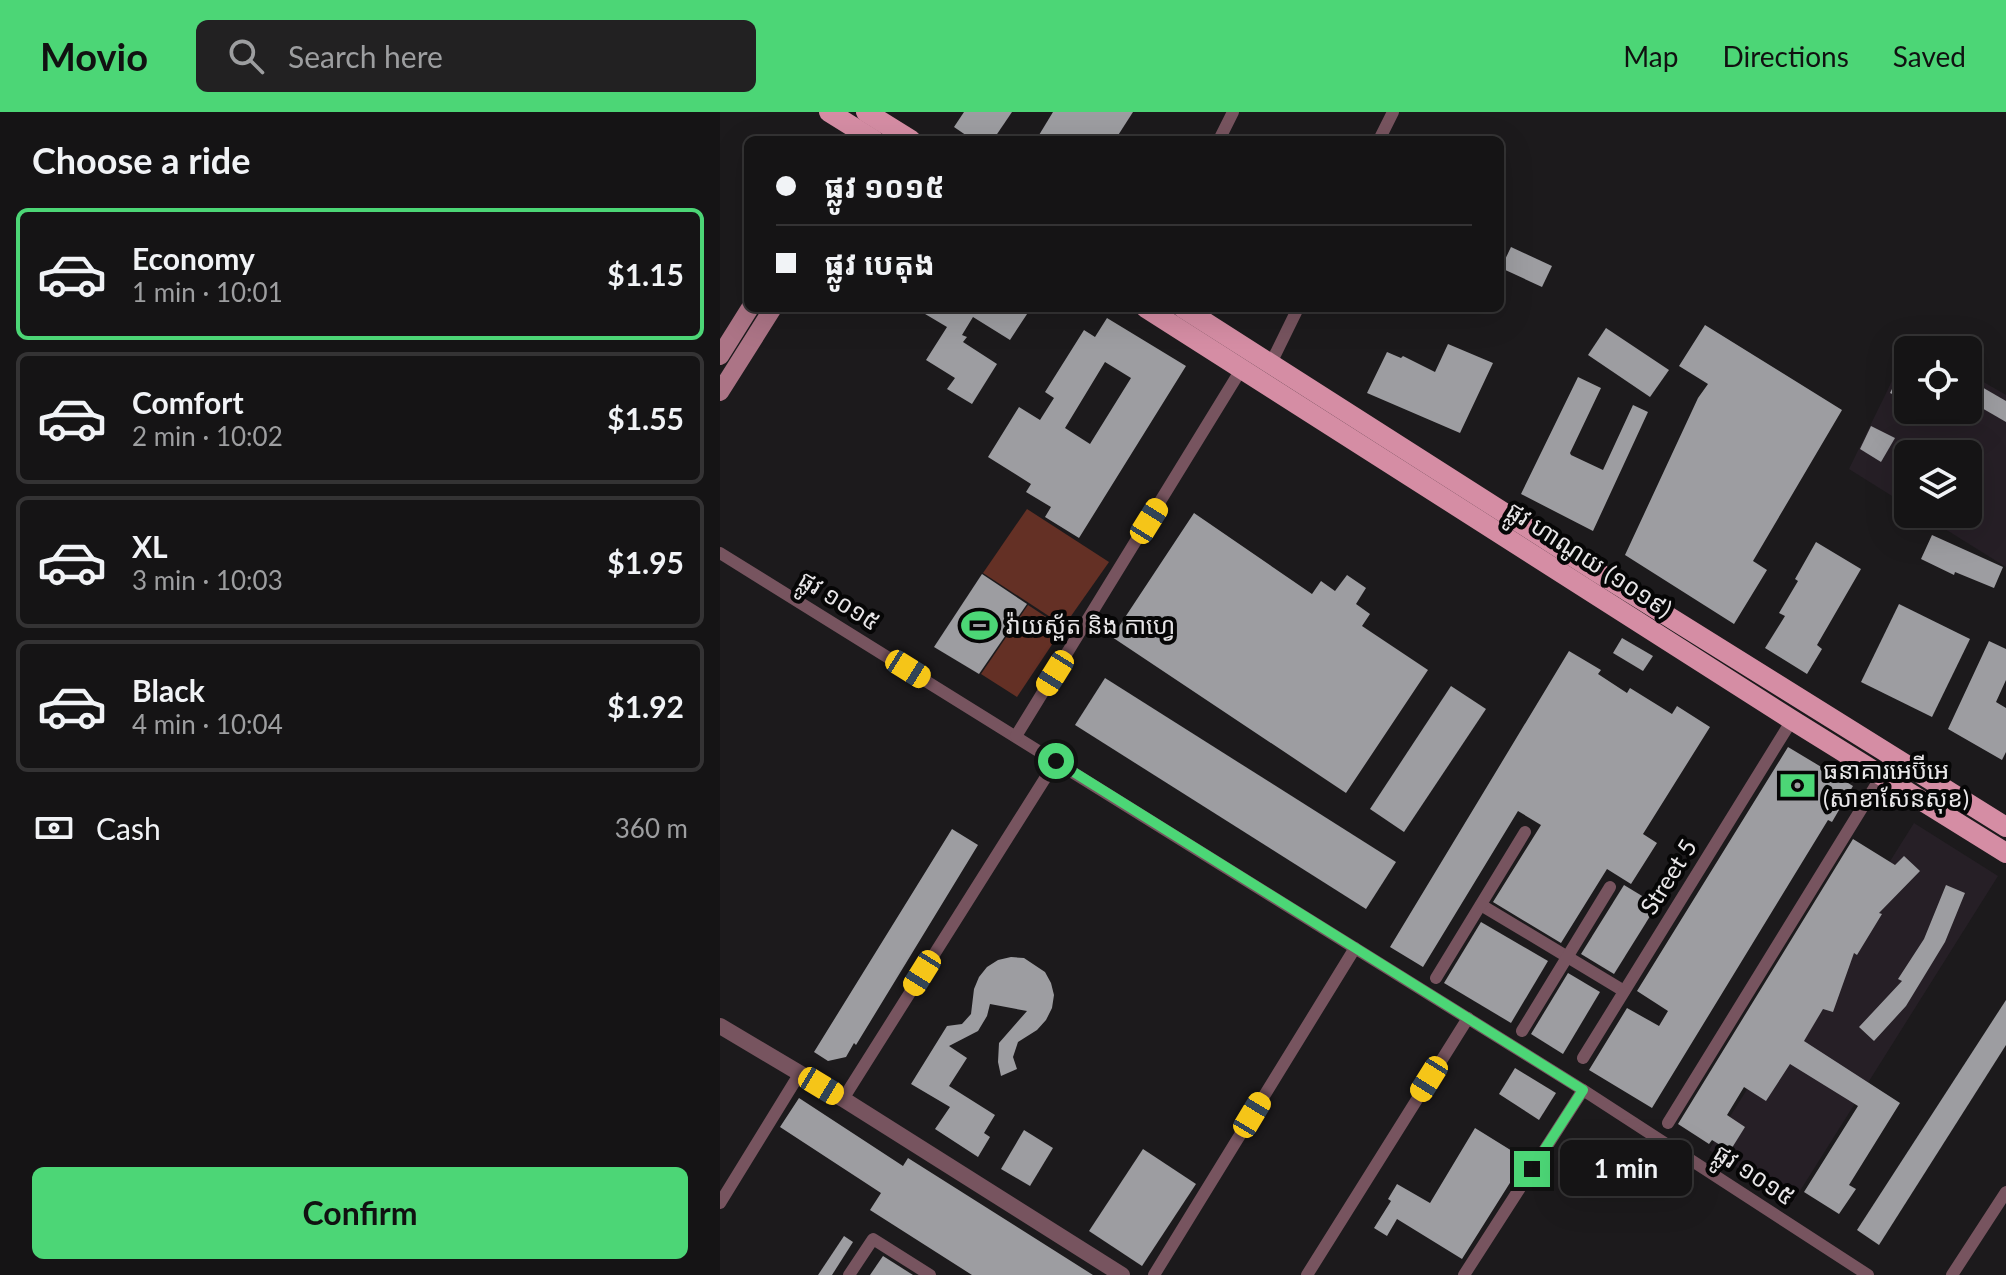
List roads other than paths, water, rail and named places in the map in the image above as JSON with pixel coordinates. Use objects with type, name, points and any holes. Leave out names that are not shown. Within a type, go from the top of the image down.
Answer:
[{"type":"main road","points":[[829,112],[898,136]]},
{"type":"main road","points":[[720,356],[748,312]]},
{"type":"main road","points":[[720,392],[770,312]]},
{"type":"main road","name":"ផ្លូវ ហាណូយ (១០១៩)","points":[[1152,312],[1881,777],[2006,853]]},
{"type":"main road","name":"ផ្លូវ ហាណូយ (១០១៩)","points":[[1189,312],[2006,827]]},
{"type":"street","points":[[1221,136],[1233,112]]},
{"type":"street","points":[[1381,136],[1393,112]]},
{"type":"street","points":[[1271,363],[1296,312]]},
{"type":"street","points":[[1016,736],[1242,368]]},
{"type":"street","name":"ផ្លូវ ១០១៥","points":[[720,553],[1583,1090],[1868,1275]]},
{"type":"street","name":"Street 5","points":[[1583,1058],[1792,720]]},
{"type":"street","points":[[843,1099],[1056,761]]},
{"type":"street","points":[[1668,1123],[1881,777]]},
{"type":"street","points":[[1436,978],[1525,832]]},
{"type":"street","points":[[1522,1031],[1610,887]]},
{"type":"street","points":[[1481,905],[1624,991]]},
{"type":"street","points":[[1154,1275],[1355,948]]},
{"type":"street","points":[[1307,1275],[1468,1018]]},
{"type":"street","points":[[720,1026],[843,1099],[1122,1275]]},
{"type":"street","points":[[720,1203],[800,1073]]},
{"type":"street","points":[[1464,1275],[1583,1090]]},
{"type":"street","points":[[1952,1275],[2006,1192]]},
{"type":"street","points":[[849,1275],[873,1239],[930,1275]]},
{"type":"place","name":"វ៉ាយស្ព័ត និង កាហ្វេ","points":[[980,626]]},
{"type":"place","name":"ធនាគារអេប៊ីអេ (សាខាសែនសុខ)","points":[[1797,785]]}]
